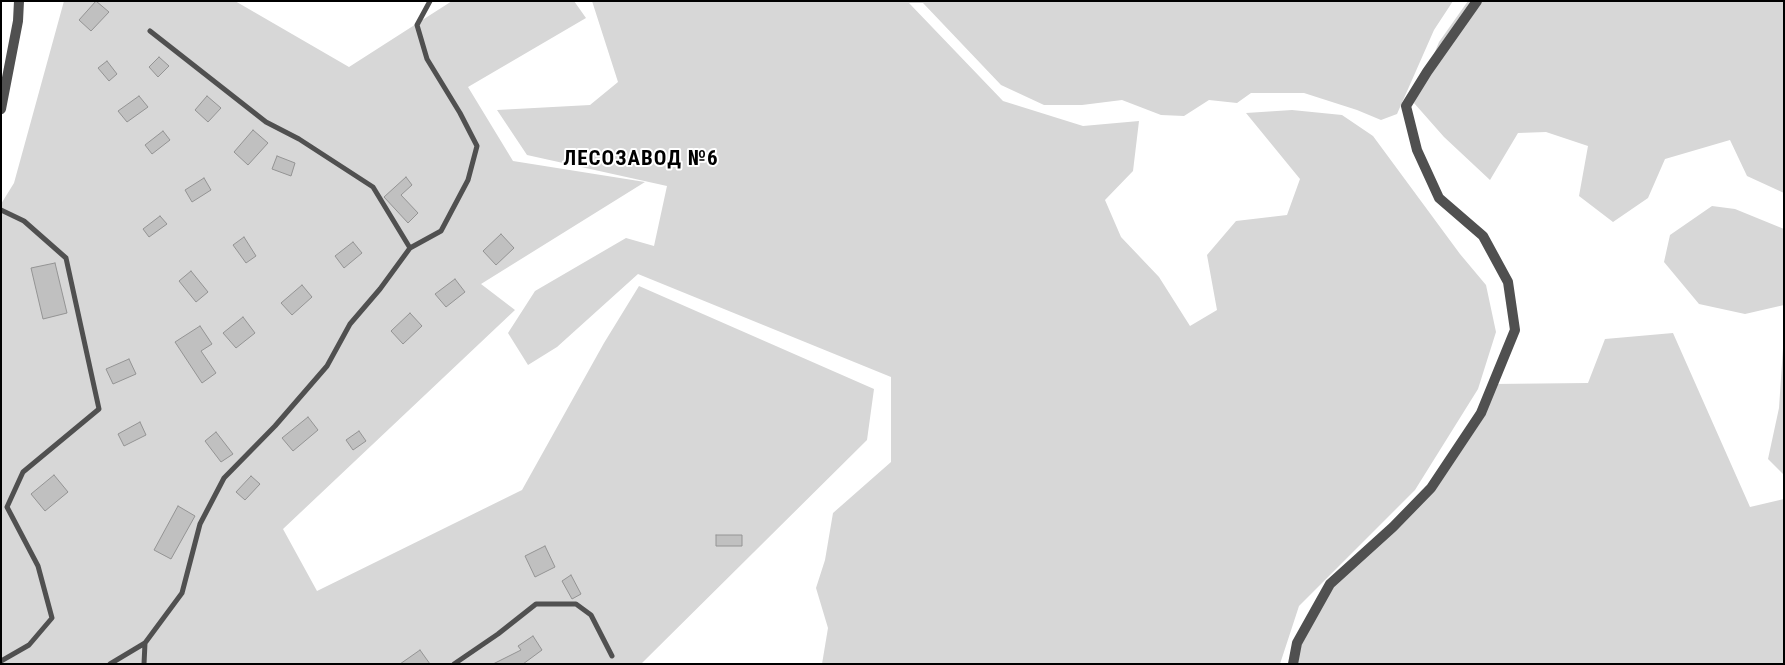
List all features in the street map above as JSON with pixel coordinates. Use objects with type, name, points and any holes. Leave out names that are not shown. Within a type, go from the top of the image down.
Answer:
[{"type":"street","points":[[1,109],[18,21],[19,1]]},
{"type":"street","points":[[1293,664],[1297,643],[1330,584],[1393,528],[1431,488],[1481,413],[1515,330],[1508,282],[1483,236],[1439,198],[1417,150],[1406,106],[1426,72],[1477,1]]},
{"type":"lane","points":[[110,664],[145,644],[182,593],[200,524],[224,478],[275,426],[327,366],[350,324],[380,289],[410,248],[441,231],[468,180],[477,146],[460,113],[427,59],[417,24],[430,1]]},
{"type":"lane","points":[[150,31],[266,122],[299,139],[373,188],[410,248]]},
{"type":"lane","points":[[1,210],[24,222],[66,258],[99,409],[23,472],[7,507],[38,566],[52,618],[29,645],[1,661]]},
{"type":"lane","points":[[454,664],[498,634],[536,604],[576,604],[591,615],[612,656]]},
{"type":"lane","points":[[144,664],[145,644]]},
{"type":"shaded area","points":[[64,1],[235,1],[349,67],[452,1],[574,1],[586,18],[468,87],[513,161],[645,182],[481,284],[515,310],[283,529],[317,591],[522,490],[604,343],[639,286],[874,389],[867,440],[641,664],[1,664],[1,204],[14,183]]},
{"type":"shaded area","points":[[592,1],[1453,1],[1434,30],[1397,114],[1381,120],[1304,93],[1251,93],[1237,103],[1209,100],[1184,116],[1161,115],[1122,100],[1082,105],[1044,105],[1001,85],[923,3],[909,3],[1003,101],[1083,126],[1139,121],[1133,171],[1105,200],[1121,237],[1159,277],[1190,326],[1217,310],[1207,255],[1236,221],[1287,215],[1300,179],[1246,113],[1292,110],[1342,115],[1373,136],[1460,254],[1486,285],[1496,332],[1478,389],[1415,490],[1299,606],[1280,664],[822,664],[828,628],[816,588],[825,560],[833,513],[891,462],[891,377],[638,274],[557,347],[528,365],[508,333],[535,291],[626,238],[654,246],[667,186],[527,155],[497,110],[590,105],[618,82]]},
{"type":"shaded area","points":[[1468,1],[1784,1],[1784,193],[1747,176],[1730,140],[1665,159],[1648,198],[1613,222],[1579,196],[1588,146],[1546,132],[1518,133],[1490,180],[1444,137],[1414,103],[1439,42]]},
{"type":"shaded area","points":[[1712,206],[1735,209],[1784,229],[1784,305],[1745,314],[1699,304],[1664,262],[1670,235]]},
{"type":"shaded area","points":[[1673,333],[1750,507],[1784,499],[1784,664],[1290,664],[1325,595],[1418,499],[1493,384],[1588,383],[1605,339]]},
{"type":"shaded area","points":[[1784,333],[1784,475],[1768,459],[1779,408]]},
{"type":"building","points":[[96,1],[109,12],[91,31],[79,20]]},
{"type":"building","points":[[159,57],[169,66],[158,77],[149,67]]},
{"type":"building","points":[[107,61],[117,74],[109,81],[98,68]]},
{"type":"building","points":[[139,96],[148,107],[127,122],[118,111]]},
{"type":"building","points":[[207,96],[221,108],[208,122],[195,110]]},
{"type":"building","points":[[253,130],[268,143],[248,165],[234,152]]},
{"type":"building","points":[[163,131],[170,140],[152,154],[145,145]]},
{"type":"building","points":[[277,156],[295,163],[291,176],[272,169]]},
{"type":"building","points":[[406,177],[412,185],[401,195],[418,213],[408,223],[384,197]]},
{"type":"building","points":[[204,178],[211,190],[192,202],[185,190]]},
{"type":"building","points":[[160,216],[167,224],[149,237],[143,229]]},
{"type":"building","points":[[501,234],[514,248],[496,265],[483,251]]},
{"type":"building","points":[[244,237],[256,256],[246,263],[233,245]]},
{"type":"building","points":[[353,242],[362,253],[344,268],[335,256]]},
{"type":"building","points":[[55,263],[67,313],[43,319],[31,268]]},
{"type":"building","points":[[191,271],[208,292],[196,302],[179,281]]},
{"type":"building","points":[[455,279],[465,292],[446,307],[435,294]]},
{"type":"building","points":[[302,285],[312,297],[292,315],[281,303]]},
{"type":"building","points":[[410,313],[422,326],[403,344],[391,331]]},
{"type":"building","points":[[243,317],[255,333],[236,348],[223,333]]},
{"type":"building","points":[[200,326],[212,344],[201,351],[216,373],[202,383],[175,342]]},
{"type":"building","points":[[129,359],[136,374],[113,384],[106,369]]},
{"type":"building","points":[[308,417],[318,430],[293,451],[282,438]]},
{"type":"building","points":[[140,422],[146,435],[124,446],[118,434]]},
{"type":"building","points":[[359,431],[366,441],[353,450],[346,440]]},
{"type":"building","points":[[216,432],[233,454],[221,462],[205,441]]},
{"type":"building","points":[[54,475],[68,492],[45,511],[31,494]]},
{"type":"building","points":[[251,476],[260,484],[245,500],[236,492]]},
{"type":"building","points":[[178,506],[195,516],[171,559],[154,550]]},
{"type":"building","points":[[716,535],[742,535],[742,546],[716,546]]},
{"type":"building","points":[[545,546],[555,567],[535,577],[525,556]]},
{"type":"building","points":[[571,575],[581,594],[572,599],[562,581]]},
{"type":"building","points":[[533,636],[542,650],[523,664],[493,664],[521,650],[518,646]]},
{"type":"building","points":[[420,650],[430,664],[400,664]]},
{"type":"district","name":"ЛЕСОЗАВОД №6","points":[[641,160]]}]
